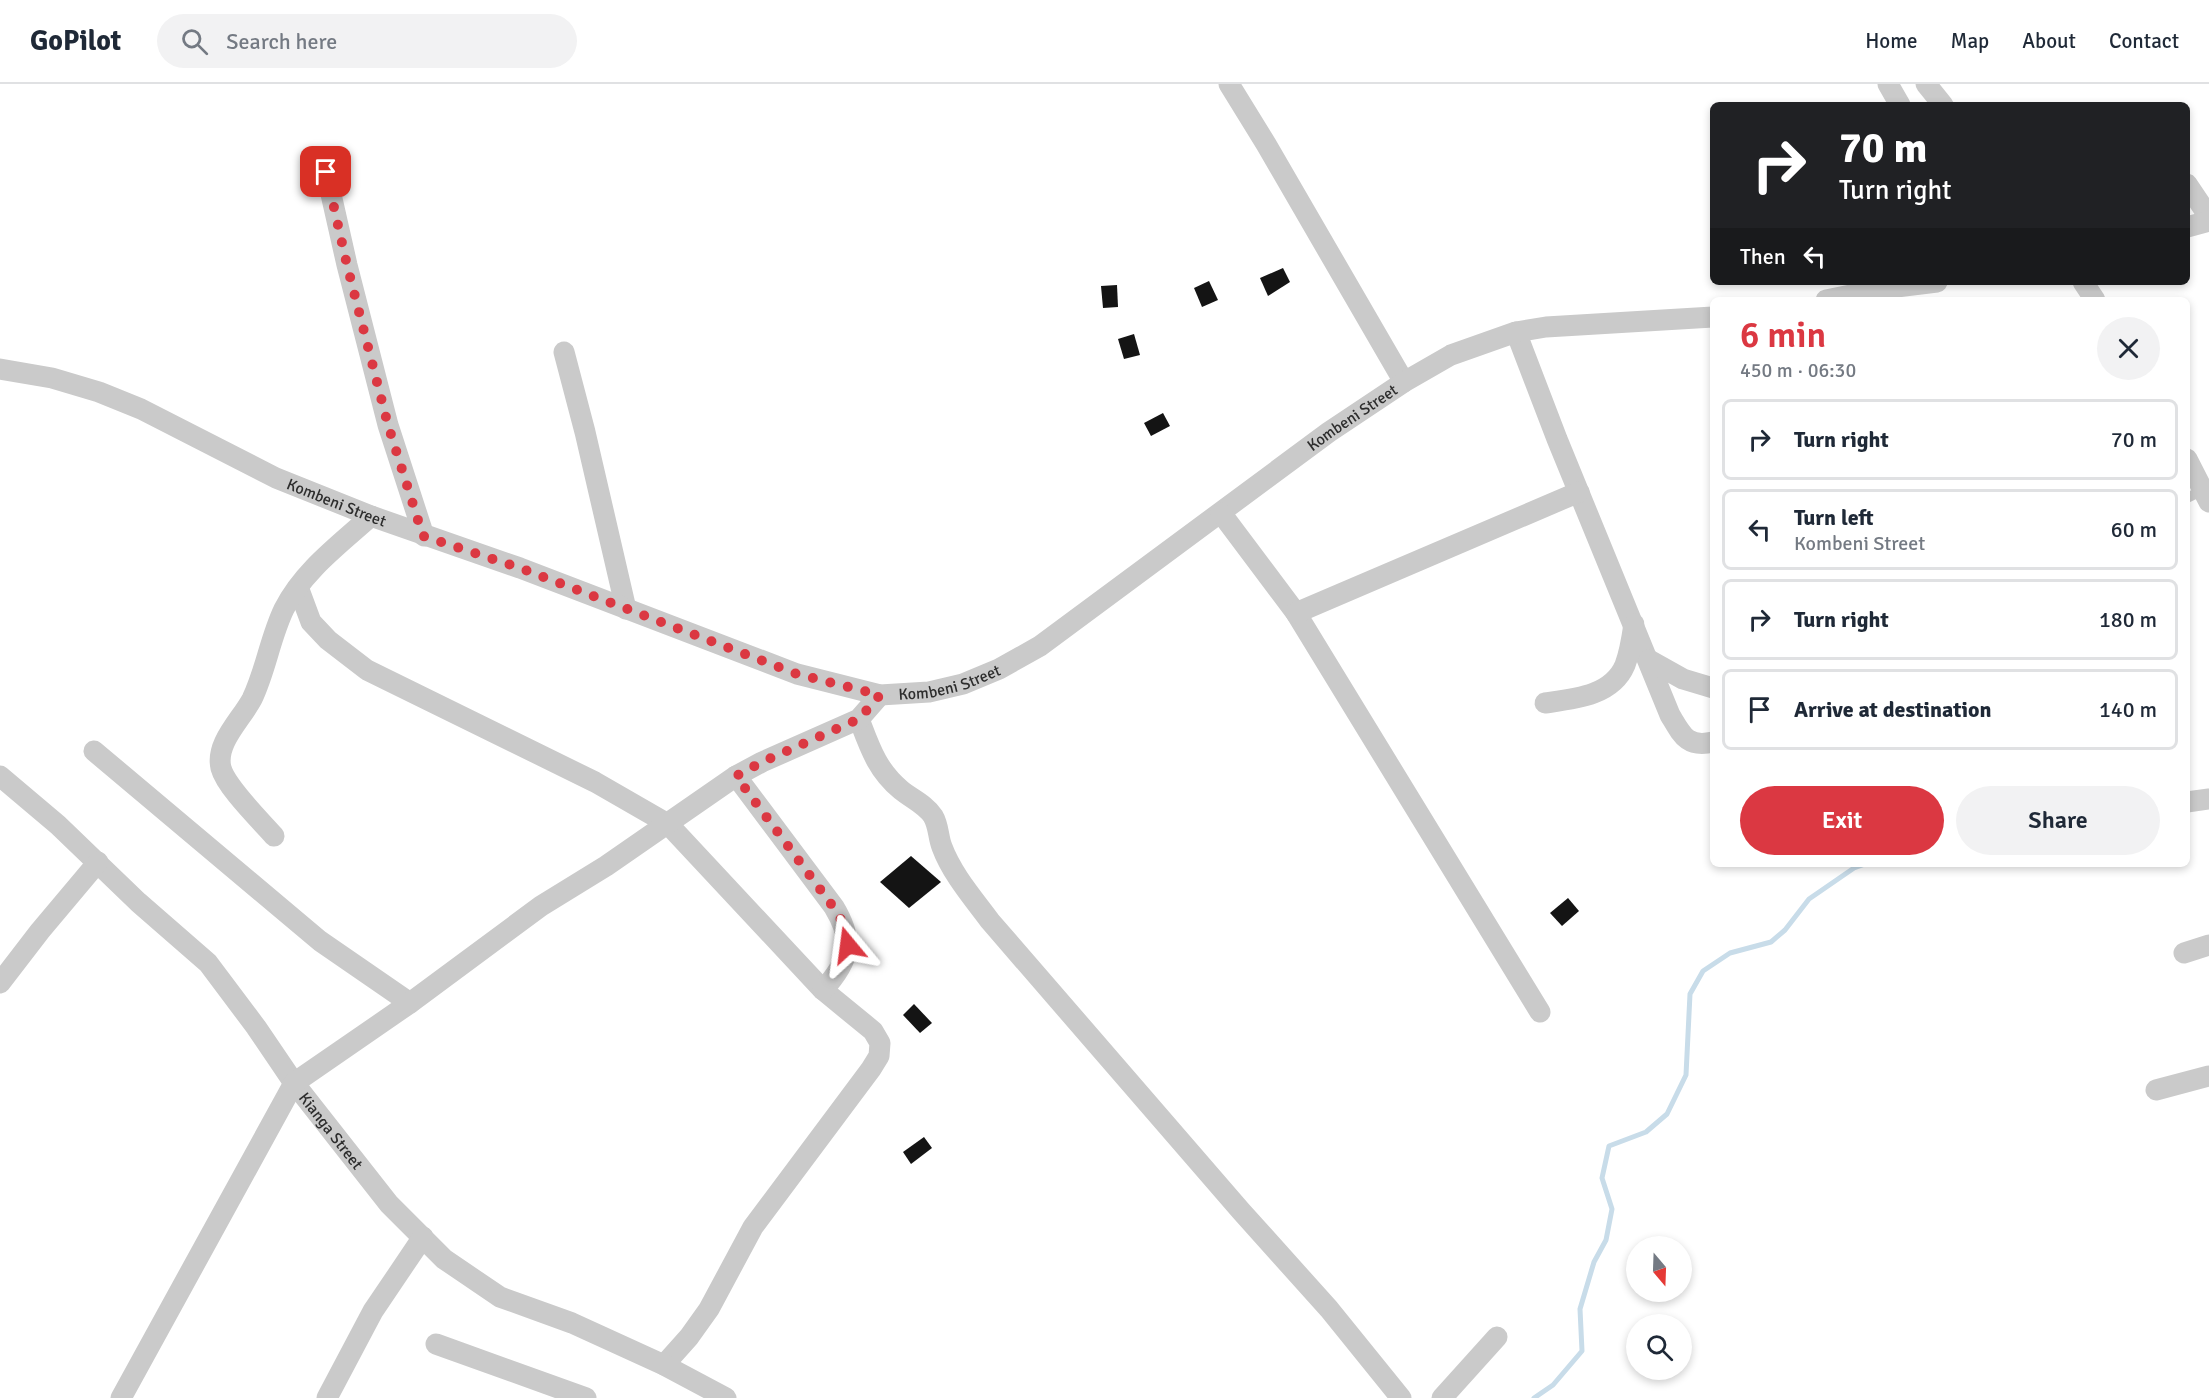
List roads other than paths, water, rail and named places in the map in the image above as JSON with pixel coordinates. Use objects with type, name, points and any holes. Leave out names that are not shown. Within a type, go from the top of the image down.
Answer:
[{"type":"street","points":[[1229,84],[1404,382]]},
{"type":"street","points":[[1888,84],[1898,102]]},
{"type":"street","points":[[1926,84],[1941,102]]},
{"type":"street","points":[[326,172],[388,425],[423,536]]},
{"type":"street","points":[[2190,189],[2209,219],[2190,226]]},
{"type":"street","points":[[1842,297],[1916,285]]},
{"type":"street","name":"Kombeni Street","points":[[0,369],[52,378],[99,392],[141,409],[276,478],[370,516],[520,568],[797,674],[880,695],[930,692],[963,684],[999,669],[1040,646],[1329,432],[1404,382],[1451,355],[1516,332],[1565,325],[1710,317]]},
{"type":"street","points":[[1516,332],[1670,715],[1682,736],[1692,742],[1710,742]]},
{"type":"street","points":[[564,352],[626,609]]},
{"type":"street","points":[[2190,468],[2200,497]]},
{"type":"street","points":[[1296,613],[1579,492]]},
{"type":"street","points":[[1221,513],[1296,613],[1540,1012]]},
{"type":"street","points":[[274,836],[232,787],[222,770],[220,756],[225,742],[252,699],[285,608],[298,587],[324,558],[370,516]]},
{"type":"street","points":[[298,587],[311,622],[328,640],[367,670],[595,782],[668,824],[824,990],[873,1031],[880,1043],[879,1056],[753,1227],[709,1309],[689,1337],[664,1365]]},
{"type":"street","points":[[1545,703],[1579,698],[1600,691],[1615,680],[1624,667],[1634,624]]},
{"type":"street","points":[[1649,660],[1683,679],[1710,687]]},
{"type":"street","points":[[121,1398],[294,1083],[410,1003],[541,906],[606,866],[736,776],[859,719],[880,695]]},
{"type":"street","points":[[859,719],[874,760],[901,790],[924,806],[933,816],[941,846],[960,880],[990,921],[1329,1309],[1401,1398]]},
{"type":"street","points":[[94,751],[320,941],[410,1003]]},
{"type":"street","name":"Kianga Street","points":[[0,776],[208,963],[294,1083],[389,1204],[444,1259],[500,1297],[572,1323],[664,1365],[726,1398]]},
{"type":"street","points":[[736,776],[834,908],[844,925],[848,945],[844,962],[824,990]]},
{"type":"street","points":[[2190,802],[2209,799]]},
{"type":"street","points":[[0,983],[98,862]]},
{"type":"street","points":[[2184,953],[2209,945]]},
{"type":"street","points":[[2156,1090],[2209,1076]]},
{"type":"street","points":[[327,1398],[373,1311],[423,1237]]},
{"type":"street","points":[[1442,1398],[1497,1337]]},
{"type":"street","points":[[436,1344],[586,1398]]},
{"type":"waterway","points":[[1534,1398],[1553,1385],[1582,1351],[1580,1309],[1594,1262],[1606,1240],[1612,1209],[1602,1178],[1609,1146],[1646,1132],[1667,1114],[1686,1075],[1690,994],[1703,971],[1730,953],[1771,942],[1785,930],[1809,899],[1857,867]]}]
